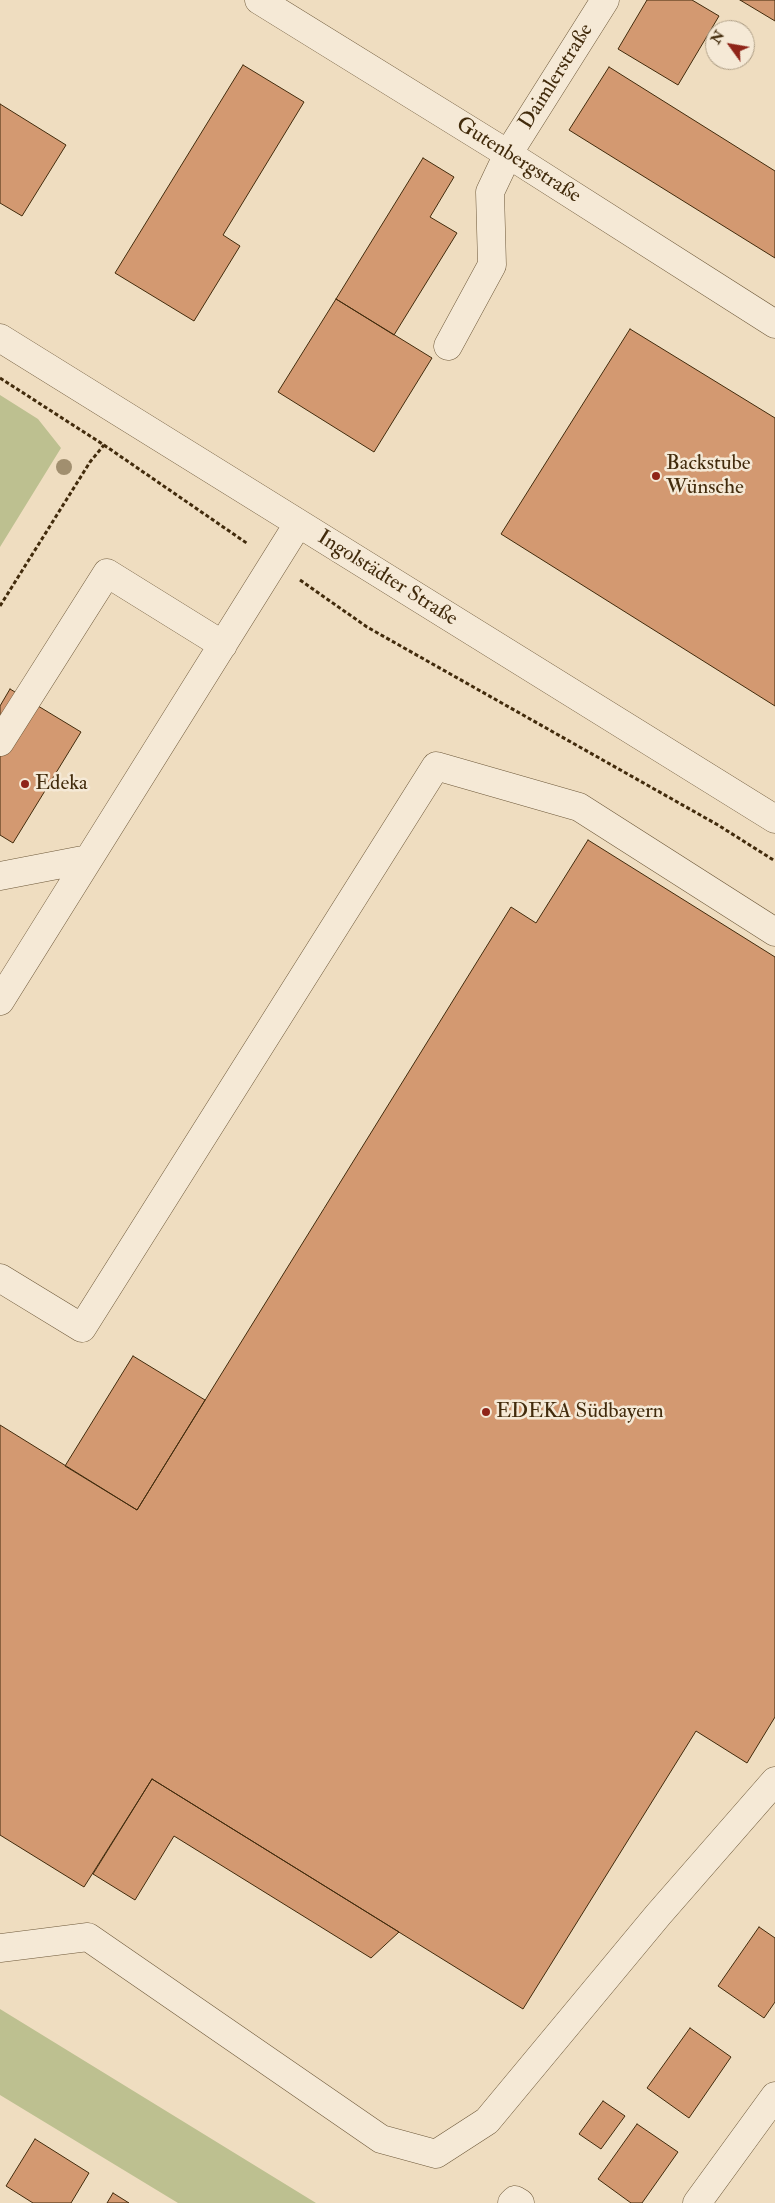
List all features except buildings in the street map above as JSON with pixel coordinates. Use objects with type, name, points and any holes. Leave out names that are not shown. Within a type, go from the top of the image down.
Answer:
[{"type":"street","name":"Gutenbergstraße","points":[[259,0],[508,154],[775,324]]},
{"type":"street","name":"Daimlerstraße","points":[[448,346],[492,265],[490,192],[508,154],[605,0]]},
{"type":"street","name":"Ingolstädter Straße","points":[[0,338],[775,819]]},
{"type":"street","points":[[0,1001],[298,524]]},
{"type":"street","points":[[0,742],[107,573],[222,645]]},
{"type":"street","points":[[0,1278],[82,1328],[436,766],[579,807],[775,932]]},
{"type":"street","points":[[0,876],[88,859]]},
{"type":"street","points":[[0,1948],[88,1937],[380,2139],[436,2154],[487,2121],[658,1915],[775,1780]]},
{"type":"street","points":[[697,2203],[775,2096]]},
{"type":"path","points":[[0,378],[104,445],[367,627],[710,820],[775,861]]},
{"type":"path","points":[[0,606],[90,462],[124,416]]},
{"type":"green space","points":[[0,395],[38,419],[61,448],[0,547]]},
{"type":"green space","points":[[0,2009],[316,2203],[178,2203],[0,2095]]},
{"type":"place","name":"Backstube Wünsche","points":[[656,476]]},
{"type":"place","name":"Edeka","points":[[25,784]]},
{"type":"place","name":"EDEKA Südbayern","points":[[486,1412]]}]
